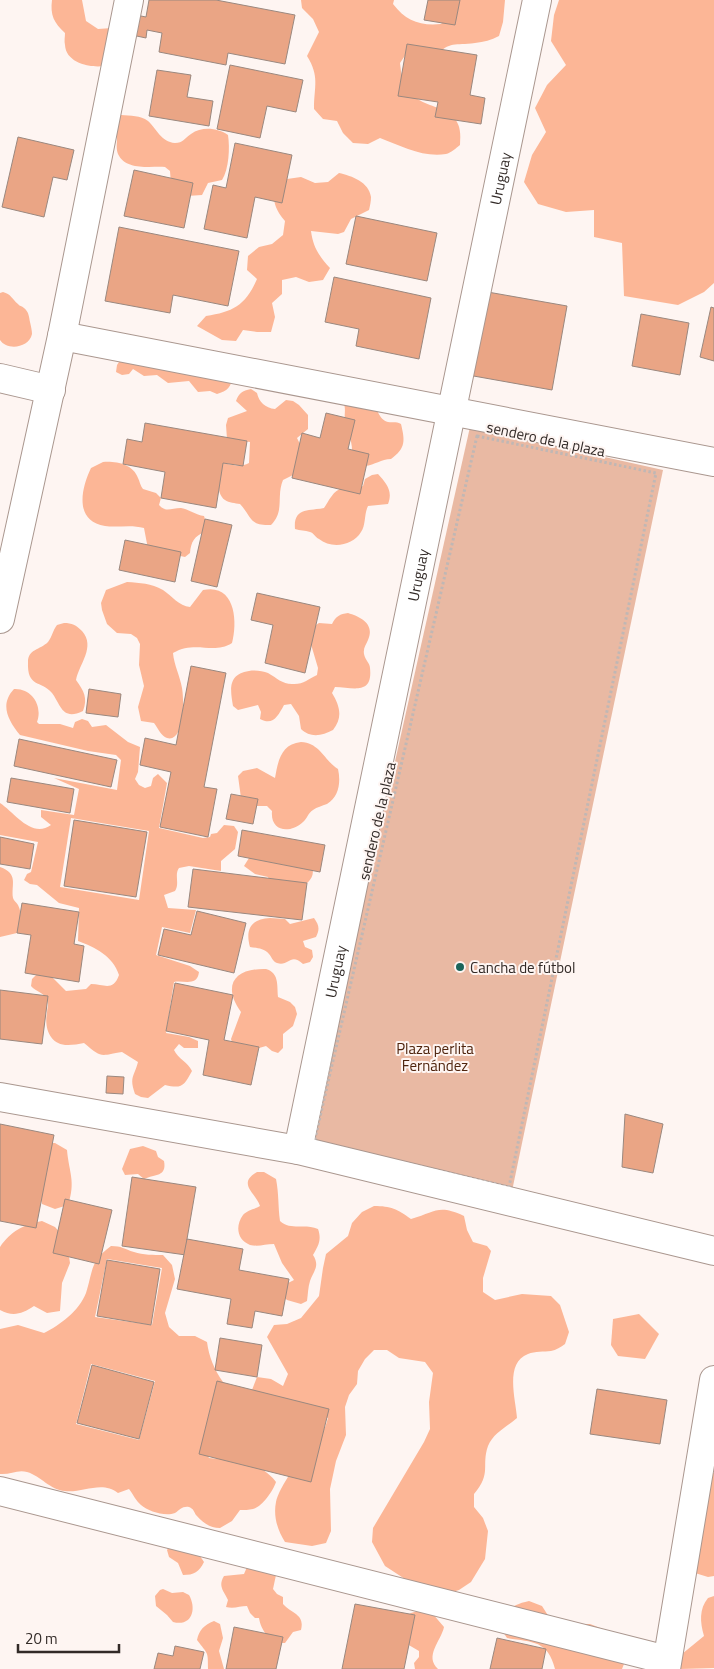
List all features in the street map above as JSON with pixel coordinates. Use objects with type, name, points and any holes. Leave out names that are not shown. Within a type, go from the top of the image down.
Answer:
[{"type":"street","points":[[0,619],[51,390],[129,0]]},
{"type":"street","name":"Uruguay","points":[[298,1150],[537,0]]},
{"type":"street","points":[[62,336],[714,462]]},
{"type":"street","points":[[0,378],[51,390]]},
{"type":"street","points":[[0,1097],[298,1150],[714,1251]]},
{"type":"street","points":[[0,1491],[666,1665],[714,1380]]},
{"type":"path","name":"sendero de la plaza","points":[[477,436],[656,473],[509,1186],[314,1143],[477,436]]},
{"type":"green space","name":"Plaza perlita Fernández","points":[[470,427],[663,470],[512,1191],[309,1145]]},
{"type":"shaded area","points":[[52,0],[82,0],[86,21],[98,29],[112,28],[104,66],[80,63],[74,60],[66,51],[65,33],[58,26],[52,14]]},
{"type":"shaded area","points":[[301,0],[394,0],[393,4],[408,18],[420,23],[441,24],[450,13],[455,0],[505,0],[503,22],[499,36],[481,42],[449,46],[434,57],[408,51],[400,63],[404,83],[414,97],[450,114],[456,121],[460,131],[460,145],[448,153],[438,155],[421,153],[380,138],[368,144],[353,143],[343,133],[337,121],[323,119],[314,109],[315,76],[307,56],[319,32],[313,19],[302,8]]},
{"type":"shaded area","points":[[559,0],[714,0],[714,283],[704,292],[678,305],[624,296],[622,243],[594,237],[594,210],[566,212],[538,204],[524,182],[532,155],[546,132],[535,108],[547,85],[566,65],[551,41],[554,15]]},
{"type":"shaded area","points":[[121,115],[145,119],[163,138],[175,143],[182,141],[195,131],[205,129],[215,129],[228,135],[228,158],[222,180],[208,183],[202,195],[187,196],[171,184],[170,171],[165,167],[139,167],[127,163],[118,154],[117,150],[117,126]]},
{"type":"shaded area","points":[[339,173],[354,178],[367,187],[370,192],[371,202],[369,210],[351,219],[344,232],[338,234],[311,231],[317,251],[330,268],[323,280],[309,282],[296,277],[282,280],[282,294],[272,303],[275,317],[271,332],[243,330],[236,341],[222,340],[197,326],[206,316],[224,312],[238,306],[243,301],[257,279],[247,270],[248,256],[259,247],[272,244],[283,235],[285,221],[275,204],[274,184],[287,179],[301,177],[315,183],[328,182]]},
{"type":"shaded area","points":[[3,292],[10,295],[18,305],[27,311],[32,334],[30,339],[22,345],[12,347],[0,340],[0,293]]},
{"type":"shaded area","points":[[121,359],[232,376],[232,380],[228,388],[221,393],[217,394],[210,391],[198,392],[189,381],[168,383],[157,375],[144,376],[133,369],[129,374],[122,375],[116,372],[117,365]]},
{"type":"shaded area","points":[[251,389],[257,393],[265,406],[275,409],[286,400],[293,401],[308,415],[308,429],[297,438],[303,450],[295,474],[283,480],[278,514],[271,525],[259,524],[252,520],[240,504],[225,500],[218,487],[218,476],[223,463],[240,466],[249,463],[250,442],[227,439],[226,425],[228,418],[247,411],[236,401],[241,393]]},
{"type":"shaded area","points":[[374,400],[382,419],[401,424],[403,444],[402,448],[391,459],[365,466],[352,450],[345,421],[344,404]]},
{"type":"shaded area","points":[[103,462],[124,464],[132,469],[136,473],[143,489],[156,493],[161,498],[159,505],[164,509],[181,508],[204,516],[205,532],[198,535],[194,540],[190,553],[185,557],[148,549],[144,528],[105,526],[95,523],[88,518],[84,511],[83,503],[87,476],[91,468]]},
{"type":"shaded area","points":[[378,474],[389,491],[388,504],[368,506],[363,529],[353,540],[335,545],[324,542],[306,531],[295,529],[295,522],[300,513],[324,508],[332,496],[340,489],[363,486],[365,479]]},
{"type":"shaded area","points":[[127,582],[154,586],[163,590],[179,603],[190,607],[203,590],[214,589],[222,592],[232,606],[235,624],[232,643],[218,648],[197,647],[181,649],[173,653],[183,693],[183,701],[180,727],[173,738],[167,738],[161,734],[154,723],[141,721],[138,707],[144,686],[139,665],[140,644],[137,638],[131,634],[117,633],[107,624],[102,610],[101,603],[106,590]]},
{"type":"shaded area","points":[[348,613],[366,622],[370,630],[364,652],[370,666],[370,677],[368,683],[360,688],[335,687],[332,693],[337,703],[339,716],[333,730],[325,734],[308,734],[301,729],[299,716],[291,704],[284,705],[272,721],[260,719],[261,712],[258,705],[238,710],[233,706],[232,683],[237,675],[242,673],[251,671],[264,672],[288,684],[302,683],[317,675],[318,668],[310,641],[313,627],[319,623],[332,624],[338,616]]},
{"type":"shaded area","points":[[64,623],[72,624],[80,629],[86,637],[87,643],[85,656],[76,680],[83,691],[85,702],[83,711],[76,714],[66,713],[48,689],[32,680],[28,670],[30,655],[48,642],[57,625]]},
{"type":"shaded area","points":[[14,689],[20,689],[31,695],[37,704],[37,722],[39,724],[60,724],[73,728],[75,722],[82,719],[88,721],[92,727],[106,725],[128,742],[140,747],[138,772],[135,779],[139,785],[145,788],[151,786],[153,778],[158,774],[167,783],[159,828],[203,838],[217,833],[224,825],[234,826],[238,832],[235,849],[221,861],[221,871],[189,866],[179,868],[175,891],[164,895],[168,908],[196,910],[190,933],[162,927],[156,955],[190,966],[199,972],[196,980],[174,982],[166,1033],[189,1037],[198,1041],[198,1048],[184,1048],[179,1044],[174,1050],[192,1071],[182,1085],[175,1087],[165,1085],[148,1098],[141,1097],[135,1094],[132,1084],[138,1062],[122,1052],[101,1055],[84,1043],[62,1044],[50,1035],[46,1024],[47,1000],[43,994],[31,986],[32,979],[37,974],[51,976],[66,991],[86,989],[91,984],[108,986],[114,984],[119,975],[108,957],[97,949],[78,941],[79,908],[59,903],[37,885],[30,884],[24,880],[27,874],[31,872],[38,842],[0,835],[0,803],[30,827],[44,828],[51,825],[41,817],[41,810],[74,815],[79,789],[54,778],[117,790],[121,760],[116,755],[88,751],[20,735],[7,712],[7,700]],"holes":[[[71,818],[149,831],[139,900],[60,887]]]},
{"type":"shaded area","points":[[301,742],[313,745],[338,769],[338,789],[331,801],[311,811],[298,826],[282,829],[274,823],[272,811],[267,806],[253,806],[241,798],[238,776],[243,771],[257,768],[275,778],[282,754],[289,746]]},
{"type":"shaded area","points":[[256,856],[312,866],[313,874],[309,881],[297,891],[271,884],[268,877],[255,874],[244,866],[249,858]]},
{"type":"shaded area","points":[[0,867],[12,876],[13,898],[19,908],[20,922],[17,933],[0,937]]},
{"type":"shaded area","points":[[270,918],[285,919],[290,924],[314,918],[318,927],[316,937],[303,941],[305,947],[312,950],[313,957],[310,962],[303,964],[292,959],[281,964],[277,963],[265,951],[250,947],[248,935],[251,926],[258,920]]},
{"type":"shaded area","points":[[255,969],[266,969],[275,976],[278,997],[290,1002],[295,1007],[297,1014],[293,1026],[283,1034],[283,1048],[278,1053],[266,1046],[252,1050],[233,1046],[231,1039],[241,1012],[232,994],[234,980],[246,972]]},
{"type":"shaded area","points":[[42,1143],[55,1143],[67,1150],[72,1190],[68,1205],[55,1209],[42,1204],[39,1190]]},
{"type":"shaded area","points":[[143,1146],[156,1151],[158,1157],[164,1161],[164,1170],[159,1174],[144,1179],[138,1174],[125,1175],[122,1169],[130,1149]]},
{"type":"shaded area","points":[[257,1172],[264,1172],[276,1179],[280,1221],[289,1226],[318,1229],[318,1246],[313,1255],[316,1268],[309,1283],[307,1301],[301,1304],[287,1300],[282,1295],[288,1283],[294,1280],[282,1263],[274,1244],[250,1245],[242,1240],[240,1236],[238,1228],[240,1219],[245,1213],[260,1206],[248,1184],[251,1176]]},
{"type":"shaded area","points":[[374,1206],[394,1209],[411,1219],[437,1210],[448,1210],[464,1216],[467,1230],[473,1242],[487,1246],[491,1251],[483,1278],[483,1292],[495,1300],[522,1294],[551,1296],[560,1305],[569,1332],[565,1344],[562,1346],[551,1351],[528,1354],[516,1365],[513,1383],[517,1418],[490,1441],[486,1453],[483,1480],[474,1494],[474,1507],[483,1518],[488,1531],[485,1559],[471,1582],[459,1590],[446,1594],[408,1581],[385,1566],[372,1542],[373,1528],[430,1429],[429,1402],[433,1373],[425,1362],[399,1358],[387,1350],[374,1350],[365,1359],[358,1371],[357,1384],[349,1395],[345,1407],[346,1435],[336,1461],[330,1489],[331,1531],[326,1543],[312,1546],[285,1542],[278,1528],[275,1508],[281,1488],[312,1443],[323,1431],[328,1418],[252,1390],[257,1377],[271,1379],[283,1386],[288,1374],[267,1337],[274,1325],[287,1324],[301,1318],[319,1296],[326,1254],[348,1236],[352,1223],[362,1212]]},
{"type":"shaded area","points":[[42,1221],[55,1227],[64,1237],[68,1250],[70,1263],[62,1283],[60,1311],[47,1313],[34,1306],[17,1314],[0,1310],[0,1247],[18,1230],[29,1224]]},
{"type":"shaded area","points":[[111,1246],[115,1246],[141,1254],[163,1255],[172,1265],[175,1279],[165,1313],[169,1327],[179,1336],[195,1336],[207,1342],[212,1363],[223,1382],[206,1452],[209,1458],[245,1459],[260,1467],[276,1482],[270,1494],[260,1505],[253,1509],[240,1510],[232,1521],[220,1528],[204,1523],[189,1507],[171,1514],[152,1511],[139,1503],[129,1489],[118,1493],[106,1487],[65,1491],[55,1488],[27,1472],[20,1471],[0,1474],[0,1329],[18,1325],[44,1333],[62,1322],[83,1300],[93,1267],[104,1251]],"holes":[[[107,1259],[162,1268],[152,1325],[95,1317]],[[91,1364],[155,1381],[139,1440],[76,1424]]]},
{"type":"shaded area","points":[[639,1314],[659,1334],[645,1359],[618,1356],[611,1345],[613,1319]]},
{"type":"shaded area","points":[[709,1473],[714,1473],[714,1576],[708,1577],[695,1573]]},
{"type":"shaded area","points":[[169,1547],[200,1556],[204,1562],[196,1572],[183,1575],[178,1563],[169,1557],[167,1550]]},
{"type":"shaded area","points":[[247,1567],[276,1575],[273,1589],[283,1597],[283,1604],[297,1615],[301,1621],[301,1630],[293,1632],[285,1643],[271,1639],[264,1632],[259,1618],[255,1618],[250,1613],[247,1606],[226,1607],[228,1600],[221,1585],[222,1579],[224,1576],[244,1574]]},
{"type":"shaded area","points":[[163,1589],[172,1593],[183,1592],[189,1595],[193,1606],[189,1619],[185,1622],[173,1622],[156,1606],[155,1596]]},
{"type":"shaded area","points":[[714,1596],[714,1668],[680,1669],[682,1654],[704,1636],[701,1621],[703,1607],[708,1598]]},
{"type":"shaded area","points":[[529,1601],[542,1606],[549,1617],[561,1624],[590,1624],[603,1629],[613,1639],[619,1651],[624,1664],[622,1669],[555,1669],[548,1652],[538,1644],[507,1638],[499,1626],[510,1609],[518,1604]]},
{"type":"shaded area","points":[[418,1611],[432,1613],[444,1627],[433,1654],[434,1664],[438,1669],[415,1669],[414,1663],[419,1657],[419,1651],[407,1644],[405,1617]]},
{"type":"shaded area","points":[[214,1621],[220,1624],[223,1638],[219,1651],[224,1669],[208,1669],[207,1653],[197,1640],[202,1628]]},
{"type":"building","points":[[149,0],[216,0],[295,15],[285,64],[228,53],[226,65],[159,52],[162,33],[147,30],[146,38],[132,35],[136,15],[146,17]]},
{"type":"building","points":[[428,0],[460,0],[455,25],[424,20]]},
{"type":"building","points":[[407,44],[477,55],[470,95],[485,98],[481,124],[435,117],[438,102],[398,96]]},
{"type":"building","points":[[230,65],[303,80],[296,112],[267,106],[260,138],[217,129]]},
{"type":"building","points":[[157,70],[191,75],[187,97],[213,101],[209,126],[149,116]]},
{"type":"building","points":[[18,137],[74,150],[67,180],[53,177],[44,217],[2,207]]},
{"type":"building","points":[[235,143],[292,155],[282,203],[255,197],[247,238],[204,229],[213,185],[226,188]]},
{"type":"building","points":[[134,170],[193,183],[184,228],[124,216]]},
{"type":"building","points":[[356,216],[437,233],[427,281],[346,264]]},
{"type":"building","points":[[119,227],[239,251],[228,306],[173,295],[170,313],[105,301]]},
{"type":"building","points":[[334,277],[431,298],[419,359],[356,346],[359,329],[325,322]]},
{"type":"building","points":[[482,291],[567,306],[552,390],[468,375]]},
{"type":"building","points":[[711,307],[714,308],[714,361],[700,357]]},
{"type":"building","points":[[641,314],[689,323],[680,375],[632,366]]},
{"type":"building","points":[[326,413],[355,420],[348,449],[369,454],[360,494],[292,478],[302,433],[320,438]]},
{"type":"building","points":[[145,423],[247,441],[243,466],[223,463],[216,508],[161,498],[165,472],[123,464],[127,439],[142,442]]},
{"type":"building","points":[[205,519],[232,525],[217,587],[191,581]]},
{"type":"building","points":[[125,540],[181,552],[175,582],[119,570]]},
{"type":"building","points":[[257,593],[320,607],[305,673],[265,663],[273,625],[251,620]]},
{"type":"building","points":[[191,666],[226,673],[204,787],[217,789],[208,837],[160,827],[171,772],[140,765],[145,738],[176,745]]},
{"type":"building","points":[[89,689],[121,694],[118,717],[86,713]]},
{"type":"building","points":[[19,739],[117,760],[111,787],[14,766]]},
{"type":"building","points":[[11,778],[74,789],[70,813],[7,802]]},
{"type":"building","points":[[231,794],[258,799],[253,824],[226,819]]},
{"type":"building","points":[[74,820],[147,832],[136,897],[64,886]]},
{"type":"building","points":[[242,830],[325,845],[320,872],[238,856]]},
{"type":"building","points":[[0,837],[34,844],[30,869],[0,864]]},
{"type":"building","points":[[193,869],[307,883],[302,920],[188,907]]},
{"type":"building","points":[[22,903],[79,912],[74,944],[84,946],[79,982],[25,973],[31,935],[17,933]]},
{"type":"building","points":[[197,911],[246,923],[234,973],[158,955],[164,929],[191,935]]},
{"type":"building","points":[[175,983],[233,995],[224,1040],[259,1047],[251,1085],[203,1075],[209,1040],[166,1031]]},
{"type":"building","points":[[0,990],[48,996],[42,1044],[0,1039]]},
{"type":"building","points":[[107,1076],[124,1077],[123,1094],[106,1093]]},
{"type":"building","points":[[625,1114],[663,1124],[653,1173],[622,1167]]},
{"type":"building","points":[[0,1124],[54,1135],[36,1228],[0,1221]]},
{"type":"building","points":[[132,1177],[196,1187],[186,1255],[122,1246]]},
{"type":"building","points":[[65,1199],[112,1210],[99,1264],[53,1253]]},
{"type":"building","points":[[187,1239],[243,1249],[239,1270],[289,1279],[282,1316],[255,1311],[252,1328],[227,1324],[231,1299],[177,1289]]},
{"type":"building","points":[[107,1260],[160,1269],[151,1325],[97,1316]]},
{"type":"building","points":[[220,1338],[262,1345],[257,1377],[215,1370]]},
{"type":"building","points":[[92,1365],[154,1382],[139,1439],[77,1423]]},
{"type":"building","points":[[217,1381],[329,1409],[311,1482],[199,1454]]},
{"type":"building","points":[[597,1389],[667,1400],[660,1444],[590,1434]]},
{"type":"building","points":[[355,1604],[415,1615],[404,1669],[342,1669]]},
{"type":"building","points":[[234,1627],[283,1637],[276,1669],[226,1669]]},
{"type":"building","points":[[497,1638],[546,1649],[542,1669],[490,1669]]},
{"type":"building","points":[[175,1646],[204,1652],[200,1669],[154,1669],[158,1653],[173,1656]]},
{"type":"place","name":"Cancha de fútbol","points":[[460,967]]}]
